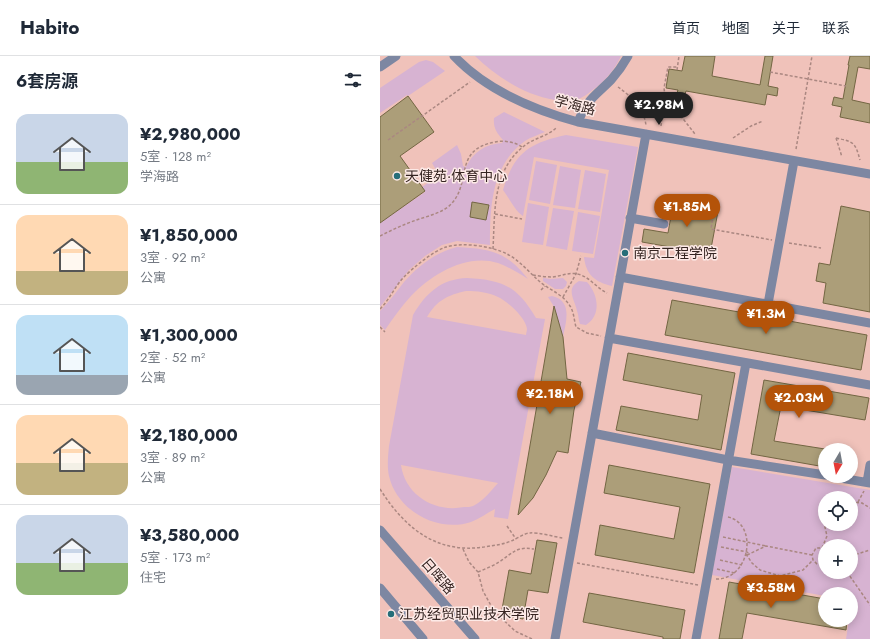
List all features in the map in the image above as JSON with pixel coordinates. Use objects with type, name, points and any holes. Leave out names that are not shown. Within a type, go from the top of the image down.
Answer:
[{"type":"street","points":[[380,67],[396,56]]},
{"type":"street","name":"学海路","points":[[454,56],[478,76],[515,99],[543,111],[578,122],[870,174]]},
{"type":"street","points":[[578,122],[584,107],[592,97],[610,81],[628,56]]},
{"type":"street","points":[[555,639],[646,134]]},
{"type":"street","points":[[768,304],[794,161]]},
{"type":"street","points":[[630,218],[664,224]]},
{"type":"street","points":[[620,276],[870,323]]},
{"type":"street","points":[[609,338],[870,385]]},
{"type":"street","points":[[696,639],[746,363]]},
{"type":"street","points":[[592,433],[728,460],[818,474]]},
{"type":"street","points":[[858,480],[868,482],[870,465]]},
{"type":"street","name":"日晖路","points":[[380,530],[475,639]]},
{"type":"street","points":[[380,588],[423,639]]},
{"type":"path","points":[[677,70],[679,56]]},
{"type":"path","points":[[796,149],[812,56]]},
{"type":"path","points":[[661,126],[665,96],[664,88],[668,67],[678,67]]},
{"type":"path","points":[[770,72],[846,86]]},
{"type":"path","points":[[388,140],[478,76]]},
{"type":"path","points":[[610,81],[628,94],[640,110],[645,118],[646,134]]},
{"type":"path","points":[[665,96],[693,131],[700,144]]},
{"type":"path","points":[[733,138],[751,126],[763,121]]},
{"type":"path","points":[[493,249],[496,194],[502,173],[522,147],[552,132],[556,128]]},
{"type":"path","points":[[842,157],[836,138],[848,141],[856,146],[860,160]]},
{"type":"path","points":[[380,236],[410,222],[439,212],[449,206],[462,186],[467,160],[479,147],[498,141],[509,142],[522,147]]},
{"type":"path","points":[[715,204],[711,229],[821,248]]},
{"type":"path","points":[[495,214],[522,219]]},
{"type":"path","points":[[380,308],[385,304],[402,279],[411,270],[424,260],[446,247],[455,245],[493,249],[507,254],[516,260],[545,286],[562,297],[573,312],[576,326],[587,333],[609,338]]},
{"type":"path","points":[[562,297],[576,274],[581,256]]},
{"type":"path","points":[[533,275],[553,277],[576,274],[589,279],[597,287],[616,297]]},
{"type":"path","points":[[541,290],[545,286]]},
{"type":"path","points":[[380,327],[385,332]]},
{"type":"path","points":[[868,482],[858,502],[870,508]]},
{"type":"path","points":[[380,489],[390,505],[412,528],[441,545],[462,548],[488,546],[510,542],[530,533],[573,539]]},
{"type":"path","points":[[569,561],[706,582],[728,577],[735,573],[742,565],[746,554],[746,540],[742,526],[737,521],[731,517],[718,514]]},
{"type":"path","points":[[507,526],[516,539]]},
{"type":"path","points":[[715,535],[812,555]]},
{"type":"path","points":[[713,546],[750,554],[766,546]]},
{"type":"path","points":[[462,548],[469,562],[478,572],[483,591],[494,611],[515,631],[532,639]]},
{"type":"path","points":[[478,572],[498,563],[517,550],[524,548],[534,550]]},
{"type":"path","points":[[818,549],[814,550],[812,555],[813,560],[818,564]]},
{"type":"path","points":[[858,554],[870,550]]},
{"type":"path","points":[[746,554],[752,563],[760,570],[780,576],[803,570],[813,560]]},
{"type":"path","points":[[710,562],[742,565]]},
{"type":"path","points":[[710,562],[735,573]]},
{"type":"path","points":[[852,579],[870,604]]},
{"type":"shaded area","points":[[475,56],[621,56],[612,72],[606,79],[582,98],[570,102],[544,98],[522,89],[492,71]]},
{"type":"shaded area","points":[[426,60],[433,62],[445,71],[380,113],[380,88],[419,62]]},
{"type":"shaded area","points":[[504,112],[545,132],[525,141],[505,162],[499,175],[492,202],[490,245],[457,241],[442,245],[425,256],[409,270],[380,307],[380,223],[425,192],[422,187],[439,175],[432,163],[457,145],[461,154],[463,166],[466,167],[472,157],[485,147],[502,143],[503,140],[495,128],[494,118]]},
{"type":"shaded area","points":[[566,135],[638,147],[612,286],[592,277],[587,269],[584,257],[594,258],[609,170],[534,157],[523,216],[515,208],[503,190],[507,177],[518,158],[533,146],[553,138]]},
{"type":"shaded area","points":[[536,161],[557,165],[550,204],[529,200]]},
{"type":"shaded area","points":[[560,166],[581,170],[575,208],[553,205]]},
{"type":"shaded area","points":[[585,170],[606,174],[600,212],[578,209]]},
{"type":"shaded area","points":[[528,203],[549,207],[543,245],[522,242]]},
{"type":"shaded area","points":[[553,208],[574,211],[567,250],[546,246]]},
{"type":"shaded area","points":[[578,212],[600,216],[593,254],[572,251]]},
{"type":"shaded area","points":[[457,247],[479,249],[497,253],[512,262],[528,279],[510,268],[498,263],[474,261],[462,263],[440,273],[419,288],[404,304],[385,330],[380,325],[380,311],[404,282],[415,270],[428,260],[442,252]]},
{"type":"shaded area","points":[[543,278],[563,278],[567,282],[566,286],[563,289],[555,289],[543,281]]},
{"type":"shaded area","points":[[458,279],[480,279],[500,283],[515,292],[529,307],[536,318],[545,319],[508,519],[494,517],[495,509],[471,522],[458,525],[433,522],[410,509],[401,500],[393,488],[389,476],[388,458],[413,315],[423,300],[435,289],[442,284]],"holes":[[[466,291],[490,294],[506,302],[520,315],[526,325],[526,335],[427,317],[439,302],[454,294]],[[401,465],[498,483],[483,499],[473,506],[453,508],[442,507],[423,500],[415,493],[408,485]]]},
{"type":"shaded area","points":[[579,281],[587,282],[591,287],[597,304],[594,316],[586,325],[580,324],[572,295],[572,288]]},
{"type":"shaded area","points":[[552,296],[563,302],[566,307],[563,337],[553,305],[548,297]]},
{"type":"shaded area","points":[[732,467],[818,481],[818,483],[828,483],[870,490],[870,639],[846,639],[848,627],[858,627],[858,587],[818,587],[818,595],[712,575]]},
{"type":"building","points":[[685,56],[715,56],[712,76],[760,85],[765,56],[773,56],[768,86],[778,88],[777,96],[767,94],[765,105],[686,91],[685,94],[677,93],[678,90],[666,88],[669,69],[682,71]]},
{"type":"building","points":[[850,56],[870,56],[870,69],[858,67],[852,100],[870,104],[870,123],[840,117],[842,107],[832,105],[834,97],[843,99]]},
{"type":"building","points":[[408,96],[434,132],[400,156],[425,191],[380,223],[380,117]]},
{"type":"building","points":[[674,199],[719,206],[710,254],[642,242],[644,229],[668,233]]},
{"type":"building","points":[[472,202],[489,205],[486,220],[470,217]]},
{"type":"building","points":[[841,206],[870,212],[870,312],[823,303],[826,283],[816,281],[819,263],[830,265]]},
{"type":"building","points":[[672,300],[867,335],[861,370],[665,335]]},
{"type":"building","points":[[554,306],[563,337],[567,379],[581,382],[574,410],[568,453],[557,451],[533,498],[518,515]]},
{"type":"building","points":[[628,353],[735,373],[721,450],[616,430],[621,406],[698,420],[702,395],[623,380]]},
{"type":"building","points":[[764,380],[869,398],[865,420],[781,406],[774,441],[818,448],[818,466],[751,454]]},
{"type":"building","points":[[609,465],[710,484],[694,573],[595,555],[600,525],[674,539],[680,507],[604,493]]},
{"type":"building","points":[[537,540],[557,543],[548,593],[528,590],[523,619],[501,615],[509,570],[531,574]]},
{"type":"building","points":[[729,582],[818,598],[818,625],[747,613],[742,639],[719,639]]},
{"type":"building","points":[[589,593],[685,610],[680,639],[663,639],[663,637],[583,622]]},
{"type":"building","points":[[829,627],[846,627],[846,630]]},
{"type":"place","name":"天健苑·体育中心","points":[[397,176]]},
{"type":"place","name":"南京工程学院","points":[[625,253]]},
{"type":"place","name":"江苏经贸职业技术学院","points":[[391,614]]}]
